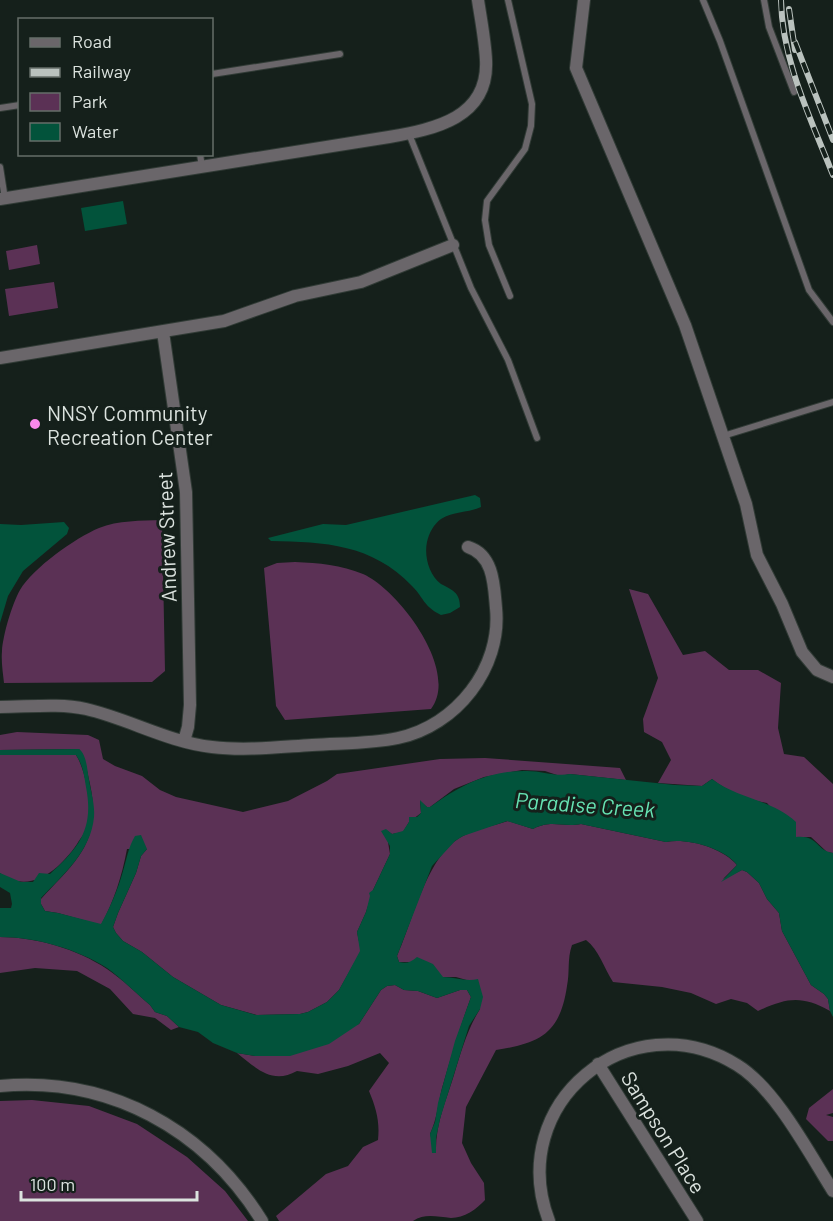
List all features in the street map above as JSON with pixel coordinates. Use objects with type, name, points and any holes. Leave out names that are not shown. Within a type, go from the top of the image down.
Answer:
[{"type":"street","points":[[3,199],[409,134],[443,125],[466,111],[483,85],[486,61],[478,0]]},
{"type":"street","points":[[584,0],[576,68],[685,325],[746,504],[757,555],[782,604],[802,652],[817,670],[833,677]]},
{"type":"street","points":[[0,358],[224,321],[295,296],[361,282],[453,245]]},
{"type":"street","name":"Andrew Street","points":[[163,332],[186,492],[190,705],[184,741]]},
{"type":"street","points":[[0,707],[85,708],[184,741],[239,749],[384,740],[411,734],[439,720],[468,695],[487,666],[495,633],[493,580],[483,555],[477,550],[468,548]]},
{"type":"street","points":[[549,1221],[540,1185],[540,1163],[544,1137],[563,1098],[598,1064],[620,1053],[644,1046],[671,1044],[687,1046],[726,1058],[740,1066],[754,1078],[781,1111],[833,1191]]},
{"type":"street","name":"Sampson Place","points":[[598,1064],[697,1221]]},
{"type":"street","points":[[0,1086],[31,1084],[90,1092],[142,1111],[191,1139],[213,1158],[232,1178],[262,1221]]},
{"type":"lane","points":[[508,0],[532,104],[531,126],[525,148],[487,201],[485,220],[489,245],[510,296]]},
{"type":"lane","points":[[703,0],[809,290],[833,322]]},
{"type":"lane","points":[[764,0],[769,27],[794,92]]},
{"type":"lane","points":[[213,74],[340,54]]},
{"type":"lane","points":[[0,108],[18,105]]},
{"type":"lane","points":[[409,134],[471,288],[508,360],[537,438]]},
{"type":"lane","points":[[200,156],[202,168]]},
{"type":"lane","points":[[0,167],[3,199]]},
{"type":"lane","points":[[723,436],[833,402]]},
{"type":"green space","points":[[37,245],[40,264],[9,270],[6,251]]},
{"type":"green space","points":[[54,282],[58,308],[9,316],[5,289]]},
{"type":"green space","points":[[162,520],[165,671],[152,682],[4,683],[2,651],[8,620],[20,590],[34,572],[67,546],[106,525]]},
{"type":"green space","points":[[277,563],[330,565],[355,571],[377,583],[393,596],[421,633],[432,654],[438,674],[438,693],[431,709],[285,720],[276,706],[264,568]]},
{"type":"green space","points":[[629,589],[648,594],[683,655],[705,651],[729,670],[758,670],[781,683],[778,728],[784,754],[804,757],[833,784],[833,853],[827,852],[811,837],[796,837],[767,803],[738,794],[712,779],[702,786],[658,783],[671,760],[662,742],[644,732],[643,719],[658,678]]},
{"type":"green space","points":[[17,732],[88,735],[99,740],[103,759],[142,776],[160,790],[176,797],[243,812],[288,801],[337,774],[440,759],[485,758],[620,768],[626,780],[570,774],[560,776],[545,771],[522,770],[484,777],[454,789],[430,807],[420,801],[421,813],[409,822],[403,832],[392,834],[386,830],[390,854],[357,932],[361,951],[339,990],[327,1002],[308,1012],[257,1015],[221,1005],[173,977],[142,952],[123,941],[116,933],[113,927],[118,913],[141,856],[147,849],[127,849],[117,888],[101,925],[45,911],[41,899],[66,873],[84,849],[89,836],[93,804],[90,784],[85,761],[79,749],[0,750],[0,735]]},
{"type":"green space","points":[[0,755],[76,755],[80,762],[89,801],[87,828],[70,853],[53,870],[33,881],[22,882],[11,879],[0,873]]},
{"type":"green space","points":[[508,821],[533,829],[552,824],[581,824],[666,842],[695,843],[723,854],[737,865],[723,879],[742,870],[759,883],[767,899],[779,913],[782,931],[811,985],[828,999],[830,1011],[811,1002],[794,1000],[777,1003],[758,1011],[747,1003],[731,999],[716,1004],[691,993],[662,987],[613,982],[591,944],[586,940],[572,945],[564,1002],[553,1025],[545,1033],[525,1044],[496,1050],[466,1107],[462,1143],[484,1183],[485,1200],[482,1203],[456,1218],[427,1216],[413,1221],[279,1221],[276,1216],[326,1174],[348,1166],[363,1147],[378,1140],[377,1115],[369,1091],[389,1063],[380,1053],[348,1066],[318,1074],[297,1071],[280,1076],[265,1073],[237,1053],[255,1056],[359,1024],[381,990],[387,986],[395,985],[404,990],[418,991],[437,998],[460,990],[467,990],[471,997],[430,1134],[436,1153],[439,1123],[465,1041],[480,1009],[470,981],[456,977],[442,977],[411,962],[399,962],[397,956],[422,890],[440,857],[450,845],[463,836]]},
{"type":"green space","points":[[0,937],[28,939],[56,945],[95,962],[124,982],[155,1012],[167,1016],[179,1027],[171,1030],[155,1018],[133,1014],[110,989],[77,971],[35,968],[0,973]]},
{"type":"green space","points":[[833,1089],[833,1113],[826,1115],[833,1117],[833,1141],[828,1141],[806,1119],[809,1108]]},
{"type":"green space","points":[[32,1100],[89,1106],[137,1124],[187,1157],[225,1191],[248,1221],[0,1221],[0,1101]]},
{"type":"water","points":[[123,201],[127,224],[85,231],[81,208]]},
{"type":"water","points":[[475,495],[480,498],[481,507],[441,519],[430,532],[428,539],[426,553],[428,565],[437,580],[455,592],[460,602],[460,607],[441,615],[427,605],[397,572],[381,561],[347,548],[271,541],[268,538],[323,524],[346,525]]},
{"type":"water","points":[[64,522],[69,528],[67,534],[23,571],[8,596],[0,623],[0,524]]},
{"type":"water","name":"Paradise Creek","points":[[79,749],[85,759],[93,803],[92,829],[82,852],[41,898],[41,904],[45,911],[101,924],[111,905],[133,840],[135,836],[141,835],[147,849],[141,856],[113,927],[123,941],[142,952],[173,977],[221,1005],[256,1015],[300,1014],[327,1002],[339,990],[360,951],[357,932],[366,912],[369,893],[373,890],[390,854],[390,846],[381,831],[386,829],[392,834],[403,831],[409,822],[409,817],[417,817],[421,813],[420,800],[430,807],[474,781],[498,774],[530,771],[675,785],[702,786],[712,779],[733,791],[776,808],[796,822],[796,837],[809,838],[823,849],[833,853],[833,1017],[828,999],[811,985],[782,931],[779,913],[767,899],[759,883],[742,870],[721,882],[737,865],[723,854],[694,843],[666,842],[581,824],[552,824],[533,829],[507,821],[463,836],[455,841],[432,866],[397,956],[399,962],[409,962],[417,957],[433,964],[443,977],[478,979],[483,997],[480,1009],[469,1026],[440,1119],[436,1153],[432,1153],[430,1134],[455,1041],[471,997],[467,990],[460,990],[437,998],[418,991],[404,990],[395,985],[387,986],[381,990],[359,1024],[329,1044],[290,1056],[255,1056],[237,1053],[213,1043],[198,1032],[179,1027],[167,1016],[155,1012],[124,981],[107,968],[83,955],[56,945],[28,939],[0,937],[0,908],[11,908],[12,904],[10,893],[0,887],[0,873],[21,882],[33,882],[39,873],[50,874],[69,855],[82,836],[88,814],[88,801],[83,770],[76,755],[0,755],[0,750]]},
{"type":"railway","points":[[781,0],[786,45],[792,67],[833,175]]},
{"type":"railway","points":[[789,9],[795,50]]},
{"type":"railway","points":[[795,42],[833,140]]},
{"type":"place","name":"NNSY Community Recreation Center","points":[[35,424]]}]
